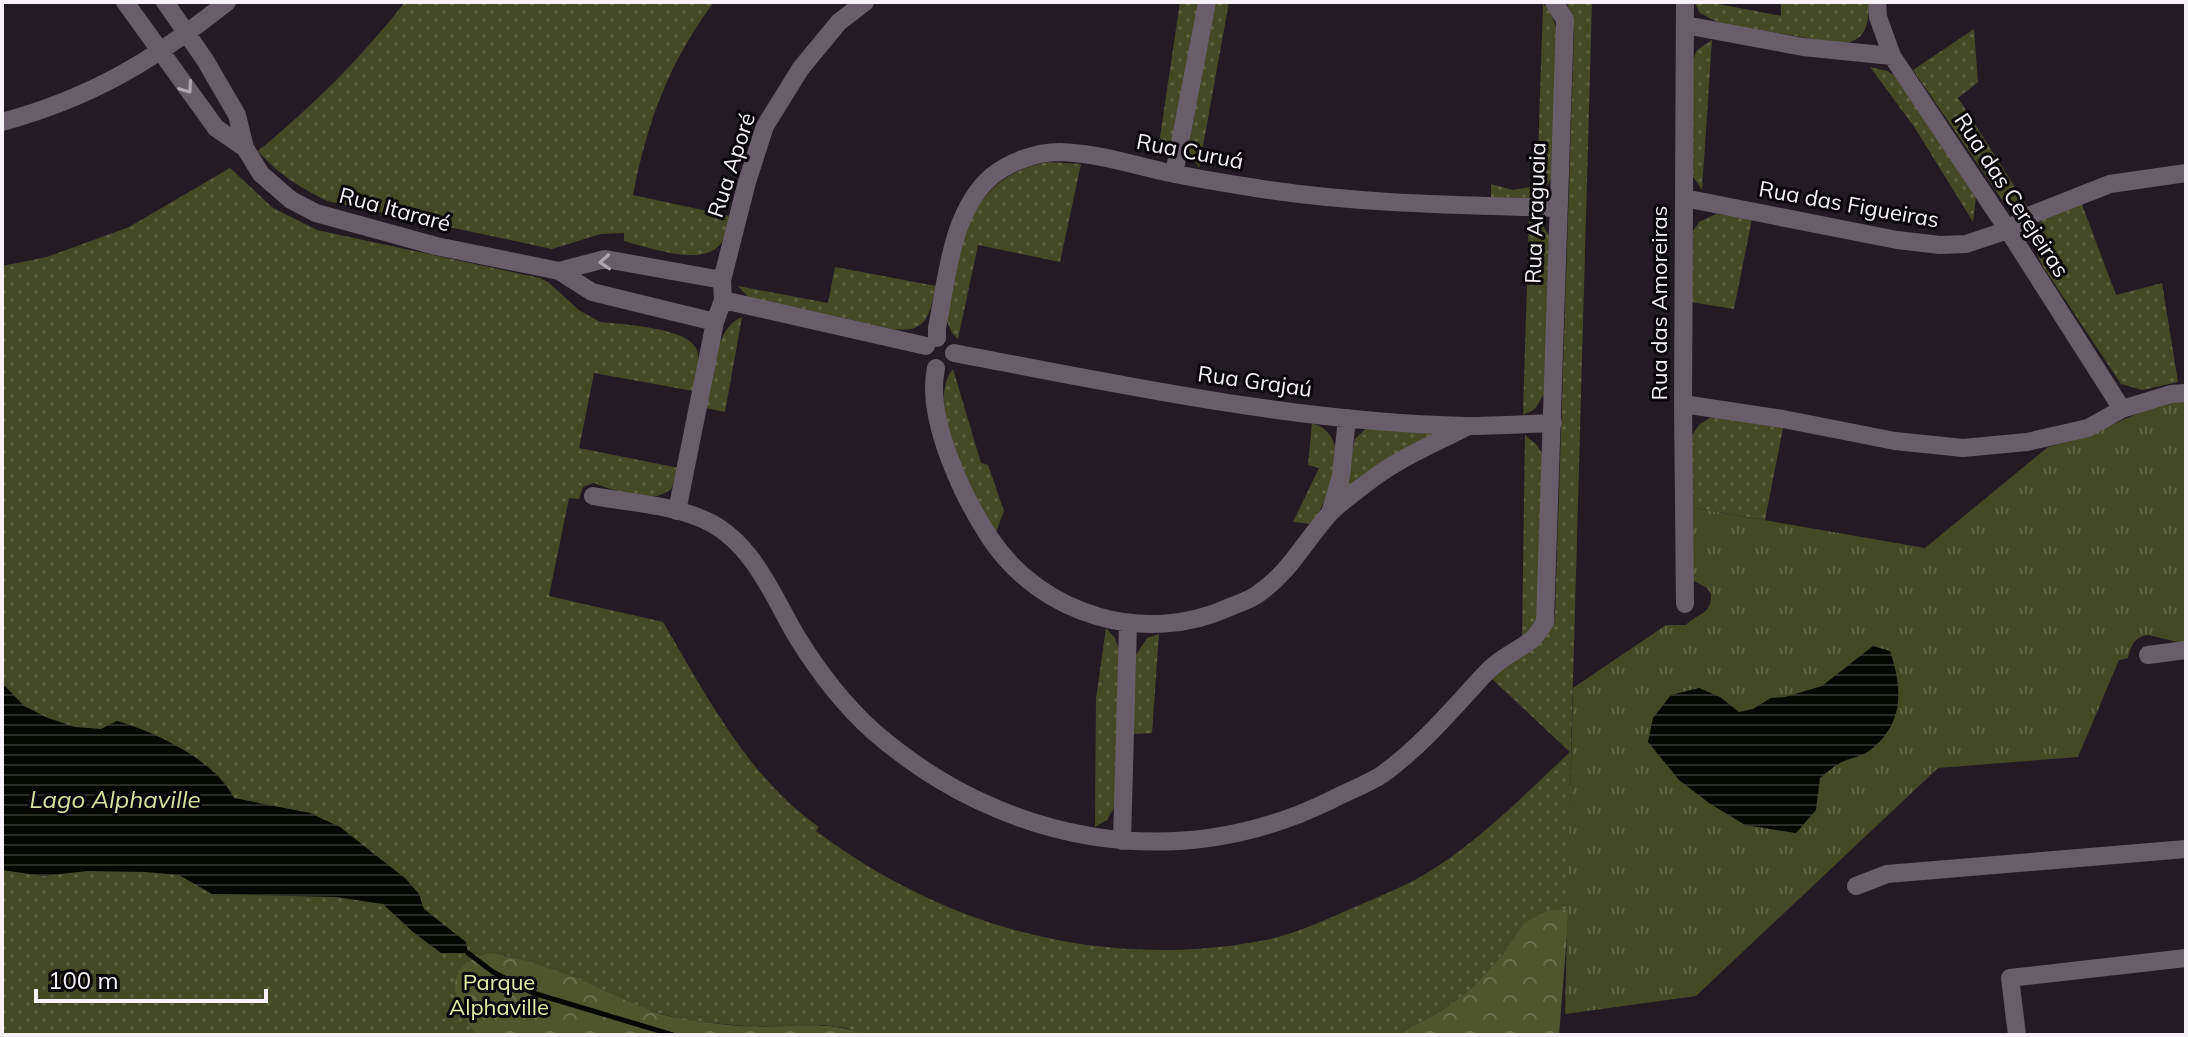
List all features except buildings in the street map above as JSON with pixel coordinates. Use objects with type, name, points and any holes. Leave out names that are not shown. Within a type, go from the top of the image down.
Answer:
[{"type":"street","name":"Rua Itararé","points":[[125,2],[216,128],[245,148]]},
{"type":"street","name":"Rua Itararé","points":[[165,2],[188,33],[237,115],[245,148],[261,174],[291,200],[316,213],[436,246],[559,271]]},
{"type":"street","points":[[2,122],[40,112],[138,67],[227,2]]},
{"type":"street","name":"Rua Aporé","points":[[723,300],[722,280],[765,126],[801,68],[839,22],[865,2]]},
{"type":"street","points":[[1174,174],[1207,2]]},
{"type":"street","name":"Rua das Amoreiras","points":[[1685,2],[1685,604]]},
{"type":"street","name":"Rua das Cerejeiras","points":[[1877,2],[1878,17],[1892,56],[2122,409]]},
{"type":"street","name":"Rua Araguaia","points":[[593,496],[677,511],[709,522],[738,541],[833,689],[870,728],[916,766],[984,805],[1034,822],[1122,841],[1200,841],[1295,818],[1379,776],[1418,747],[1484,674],[1509,653],[1533,640],[1545,622],[1565,20],[1556,4]]},
{"type":"street","points":[[1685,25],[1803,47],[1892,56]]},
{"type":"street","name":"Rua Curuá","points":[[932,342],[956,236],[969,204],[992,176],[1025,158],[1055,152],[1085,153],[1174,174],[1259,189],[1373,202],[1559,208]]},
{"type":"street","name":"Rua das Figueiras","points":[[1684,198],[1897,240],[1940,245],[1966,244],[2008,230],[2026,217],[2110,184],[2186,173]]},
{"type":"street","points":[[559,271],[605,259],[722,280]]},
{"type":"street","points":[[559,271],[592,292],[715,322]]},
{"type":"street","points":[[677,511],[715,322],[723,300],[950,343],[954,353],[950,364],[936,368]]},
{"type":"street","points":[[932,342],[925,360],[936,368]]},
{"type":"street","name":"Rua Grajaú","points":[[954,353],[1163,392],[1347,418],[1468,426],[1553,423]]},
{"type":"street","points":[[936,368],[934,380],[938,414],[951,460],[974,514],[997,548],[1021,575],[1051,598],[1091,615],[1128,624],[1169,624],[1212,616],[1256,595],[1292,564],[1330,513],[1376,476],[1468,426]]},
{"type":"street","points":[[1683,404],[1783,419],[1895,441],[1963,448],[2027,442],[2088,428],[2122,409],[2171,394],[2186,393]]},
{"type":"street","points":[[1330,513],[1341,476],[1347,418]]},
{"type":"street","points":[[1122,841],[1128,624]]},
{"type":"street","points":[[2148,655],[2186,650]]},
{"type":"street","points":[[1856,886],[1887,874],[2186,849]]},
{"type":"street","points":[[2017,1035],[2010,978],[2186,958]]},
{"type":"green space","points":[[405,2],[714,2],[672,70],[645,142],[633,195],[730,216],[723,240],[705,254],[691,255],[624,241],[624,233],[601,234],[552,249],[327,201],[281,173],[258,151],[336,81]]},
{"type":"green space","points":[[1180,2],[1198,2],[1172,141],[1165,152],[1157,157]]},
{"type":"green space","points":[[1214,2],[1229,2],[1199,168],[1189,151],[1190,139]]},
{"type":"green space","points":[[1566,2],[1592,2],[1569,910],[1523,924],[1502,955],[1471,989],[1441,1011],[1397,1035],[865,1035],[846,1028],[823,1025],[753,1027],[683,1020],[642,1008],[578,979],[505,955],[458,1003],[476,1035],[2,1035],[2,266],[47,257],[129,227],[230,168],[273,208],[317,230],[540,278],[579,310],[600,322],[652,328],[690,341],[696,348],[698,358],[693,391],[594,373],[579,448],[679,468],[671,489],[653,497],[633,496],[594,483],[583,487],[579,499],[569,498],[549,596],[663,622],[712,705],[749,759],[793,807],[819,827],[816,831],[866,865],[919,894],[973,917],[1029,934],[1087,945],[1146,950],[1206,948],[1278,937],[1392,891],[1443,863],[1500,818],[1570,752],[1492,679],[1546,636],[1555,615],[1574,34],[1572,16]]},
{"type":"green space","points":[[1694,2],[1781,16],[1781,2],[1869,2],[1866,26],[1859,37],[1846,43],[1836,43],[1719,23],[1700,13]]},
{"type":"green space","points":[[1543,4],[1550,10],[1557,30],[1551,178],[1534,196],[1491,199],[1491,184],[1513,190],[1537,186]]},
{"type":"green space","points":[[1974,29],[1978,82],[1958,98],[2029,209],[2005,204],[1913,70]]},
{"type":"green space","points":[[1712,40],[1702,190],[1692,175],[1691,65],[1697,50]]},
{"type":"green space","points":[[1870,67],[1897,77],[1976,198],[1973,222],[1915,128]]},
{"type":"green space","points":[[1048,162],[1081,164],[1060,262],[978,245],[958,339],[947,321],[956,268],[970,221],[982,201],[998,184],[1020,171]]},
{"type":"green space","points":[[2081,202],[2116,295],[2162,283],[2178,382],[2142,390],[2121,384],[2042,265],[2034,242],[2038,226],[2042,220]]},
{"type":"green space","points":[[1716,214],[1752,219],[1734,309],[1690,302],[1693,231],[1699,222]]},
{"type":"green space","points":[[1529,216],[1540,221],[1549,236],[1544,394],[1535,409],[1523,415]]},
{"type":"green space","points":[[835,267],[936,286],[925,320],[913,328],[892,329],[748,297],[738,286],[828,303]]},
{"type":"green space","points":[[742,317],[725,412],[706,408],[719,344],[732,323]]},
{"type":"green space","points":[[953,369],[981,463],[988,465],[1004,511],[996,532],[966,475],[948,427],[944,405],[945,385]]},
{"type":"green space","points":[[2186,398],[2186,644],[2148,635],[2136,640],[2128,658],[2119,660],[2078,757],[1938,768],[1696,996],[1565,1014],[1573,688],[1666,625],[1686,625],[1709,606],[1711,594],[1707,588],[1692,580],[1689,507],[1925,548],[2048,447],[2084,437],[2148,409]]},
{"type":"green space","points":[[1711,417],[1783,428],[1765,520],[1689,507],[1692,435],[1700,424]]},
{"type":"green space","points":[[1312,423],[1326,430],[1336,454],[1331,483],[1313,524],[1293,522],[1319,468],[1308,465]]},
{"type":"green space","points":[[1366,428],[1432,435],[1344,491],[1355,439]]},
{"type":"green space","points":[[1525,435],[1542,454],[1537,623],[1522,637]]},
{"type":"green space","points":[[1106,628],[1115,638],[1119,650],[1116,804],[1107,820],[1095,827],[1096,698]]},
{"type":"green space","points":[[1159,634],[1152,733],[1133,734],[1136,655],[1147,638]]},
{"type":"green space","points":[[1548,910],[1569,910],[1559,1035],[1397,1035],[1441,1011],[1471,989],[1502,955],[1523,924]]},
{"type":"green space","name":"Parque Alphaville","points":[[490,953],[557,971],[646,1009],[674,1017],[747,1027],[838,1027],[865,1035],[476,1035],[461,1010],[455,986],[463,967]]},
{"type":"water","points":[[1873,646],[1890,651],[1898,692],[1894,718],[1889,730],[1869,751],[1840,763],[1820,778],[1816,810],[1796,833],[1745,825],[1709,803],[1679,780],[1648,742],[1653,718],[1671,695],[1699,688],[1720,697],[1739,712],[1753,709],[1771,698],[1822,686]]},
{"type":"water","name":"Lago Alphaville","points":[[2,683],[24,706],[48,718],[75,727],[101,729],[117,721],[166,740],[214,772],[234,798],[310,813],[340,827],[406,879],[419,894],[424,909],[466,942],[468,953],[441,953],[383,904],[336,897],[212,894],[179,875],[146,872],[87,871],[43,876],[2,870]]},
{"type":"waterway","points":[[468,953],[493,972],[533,993],[673,1035]]}]
